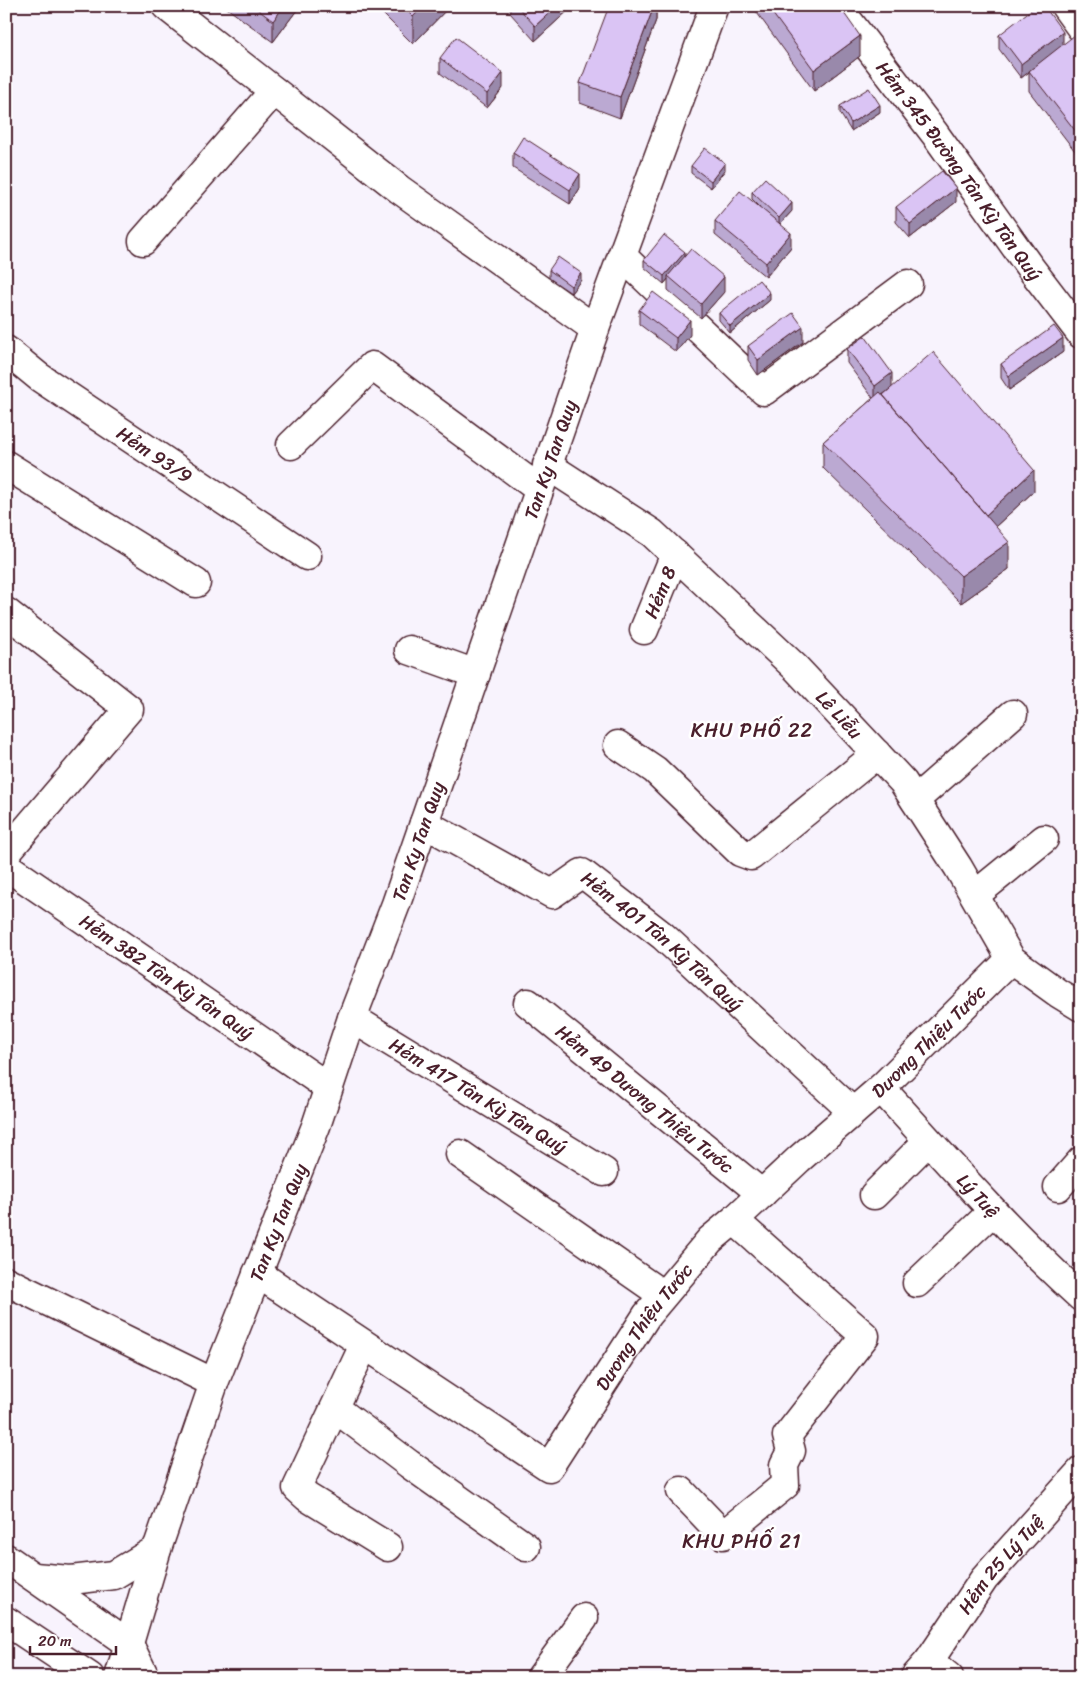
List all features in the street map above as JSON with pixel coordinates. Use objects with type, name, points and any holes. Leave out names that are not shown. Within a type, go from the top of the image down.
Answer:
[{"type":"street","points":[[166,6],[399,189],[595,329]]},
{"type":"street","name":"Tan Ky Tan Quy","points":[[119,1677],[157,1549],[214,1383],[316,1126],[352,1018],[396,904],[595,329],[714,6]]},
{"type":"street","name":"Hẻm 345 Đường Tân Kỳ Tân Quý","points":[[837,6],[935,134],[1029,266],[1081,334]]},
{"type":"street","points":[[1065,6],[1081,28]]},
{"type":"street","points":[[143,241],[274,91]]},
{"type":"street","points":[[622,256],[764,391],[908,284]]},
{"type":"street","name":"Hẻm 93/9","points":[[6,350],[39,377],[308,556]]},
{"type":"street","name":"Lê Liễu","points":[[291,445],[372,366],[543,477],[652,533],[796,668],[903,782],[975,895],[1011,959],[1081,1007]]},
{"type":"street","points":[[6,465],[196,583]]},
{"type":"street","name":"Hẻm 8","points":[[644,630],[675,554]]},
{"type":"street","points":[[6,612],[129,708],[6,853]]},
{"type":"street","points":[[409,650],[476,674]]},
{"type":"street","points":[[915,800],[1013,714]]},
{"type":"street","points":[[618,745],[655,770],[740,852],[751,856],[877,754]]},
{"type":"street","name":"Hẻm 401 Tân Kỳ Tân Quý","points":[[424,823],[552,894],[582,873],[663,936],[853,1112]]},
{"type":"street","points":[[975,895],[1044,839]]},
{"type":"street","name":"Hẻm 382 Tân Kỳ Tân Quý","points":[[6,866],[328,1087]]},
{"type":"street","name":"Dương Thiệu Tước","points":[[257,1273],[549,1467],[647,1315],[710,1240],[881,1088],[1011,959]]},
{"type":"street","name":"Hẻm 49 Dương Thiệu Tước","points":[[528,1003],[762,1194]]},
{"type":"street","name":"Hẻm 417 Tân Kỳ Tân Quý","points":[[352,1018],[604,1172]]},
{"type":"street","name":"Lý Tuệ","points":[[881,1088],[992,1212],[1041,1262],[1081,1297]]},
{"type":"street","points":[[874,1195],[928,1141]]},
{"type":"street","points":[[460,1154],[663,1295]]},
{"type":"street","points":[[1058,1187],[1081,1161]]},
{"type":"street","points":[[917,1282],[992,1212]]},
{"type":"street","points":[[681,1491],[723,1535],[785,1485],[784,1464],[791,1452],[787,1436],[865,1336],[734,1220]]},
{"type":"street","points":[[6,1281],[214,1383]]},
{"type":"street","points":[[364,1345],[297,1488],[307,1497],[388,1548]]},
{"type":"street","points":[[335,1408],[409,1464],[526,1547]]},
{"type":"street","name":"Hẻm 25 Lý Tuệ","points":[[931,1671],[984,1579],[1081,1471]]},
{"type":"street","points":[[33,1577],[71,1580],[114,1575],[157,1549]]},
{"type":"street","points":[[6,1558],[129,1644],[145,1677]]},
{"type":"street","points":[[541,1677],[584,1618]]},
{"type":"street","points":[[6,1621],[60,1666],[90,1677]]},
{"type":"building","points":[[253,6],[284,6],[273,21]]},
{"type":"building","points":[[402,6],[423,6],[413,17]]},
{"type":"building","points":[[517,6],[557,6],[535,26]]},
{"type":"building","points":[[609,6],[654,6],[620,97],[580,83]]},
{"type":"building","points":[[767,6],[839,6],[860,36],[814,70]]},
{"type":"building","points":[[1036,6],[1044,6],[1063,32],[1021,64],[999,35]]},
{"type":"building","points":[[1075,35],[1081,43],[1081,138],[1029,71]]},
{"type":"building","points":[[456,37],[503,73],[487,94],[440,58]]},
{"type":"building","points":[[869,88],[880,105],[851,123],[840,106]]},
{"type":"building","points":[[523,137],[580,174],[570,190],[513,153]]},
{"type":"building","points":[[705,148],[725,163],[711,181],[691,166]]},
{"type":"building","points":[[942,171],[956,188],[910,224],[896,207]]},
{"type":"building","points":[[765,178],[792,203],[779,218],[752,192]]},
{"type":"building","points":[[740,191],[791,233],[766,263],[715,221]]},
{"type":"building","points":[[664,235],[685,252],[664,276],[644,260]]},
{"type":"building","points":[[691,249],[724,277],[701,304],[668,276]]},
{"type":"building","points":[[558,257],[581,273],[571,286],[549,270]]},
{"type":"building","points":[[759,280],[770,293],[730,326],[719,313]]},
{"type":"building","points":[[653,292],[690,320],[676,338],[639,310]]},
{"type":"building","points":[[793,313],[803,327],[758,360],[748,346]]},
{"type":"building","points":[[1054,326],[1063,338],[1009,376],[1001,364]]},
{"type":"building","points":[[865,336],[892,373],[875,386],[847,349]]},
{"type":"building","points":[[933,352],[1034,470],[986,515],[883,395]]},
{"type":"building","points":[[880,392],[1009,542],[961,576],[823,442]]},
{"type":"district","name":"KHU PHỐ 22","points":[[752,730]]},
{"type":"district","name":"KHU PHỐ 21","points":[[742,1541]]}]
